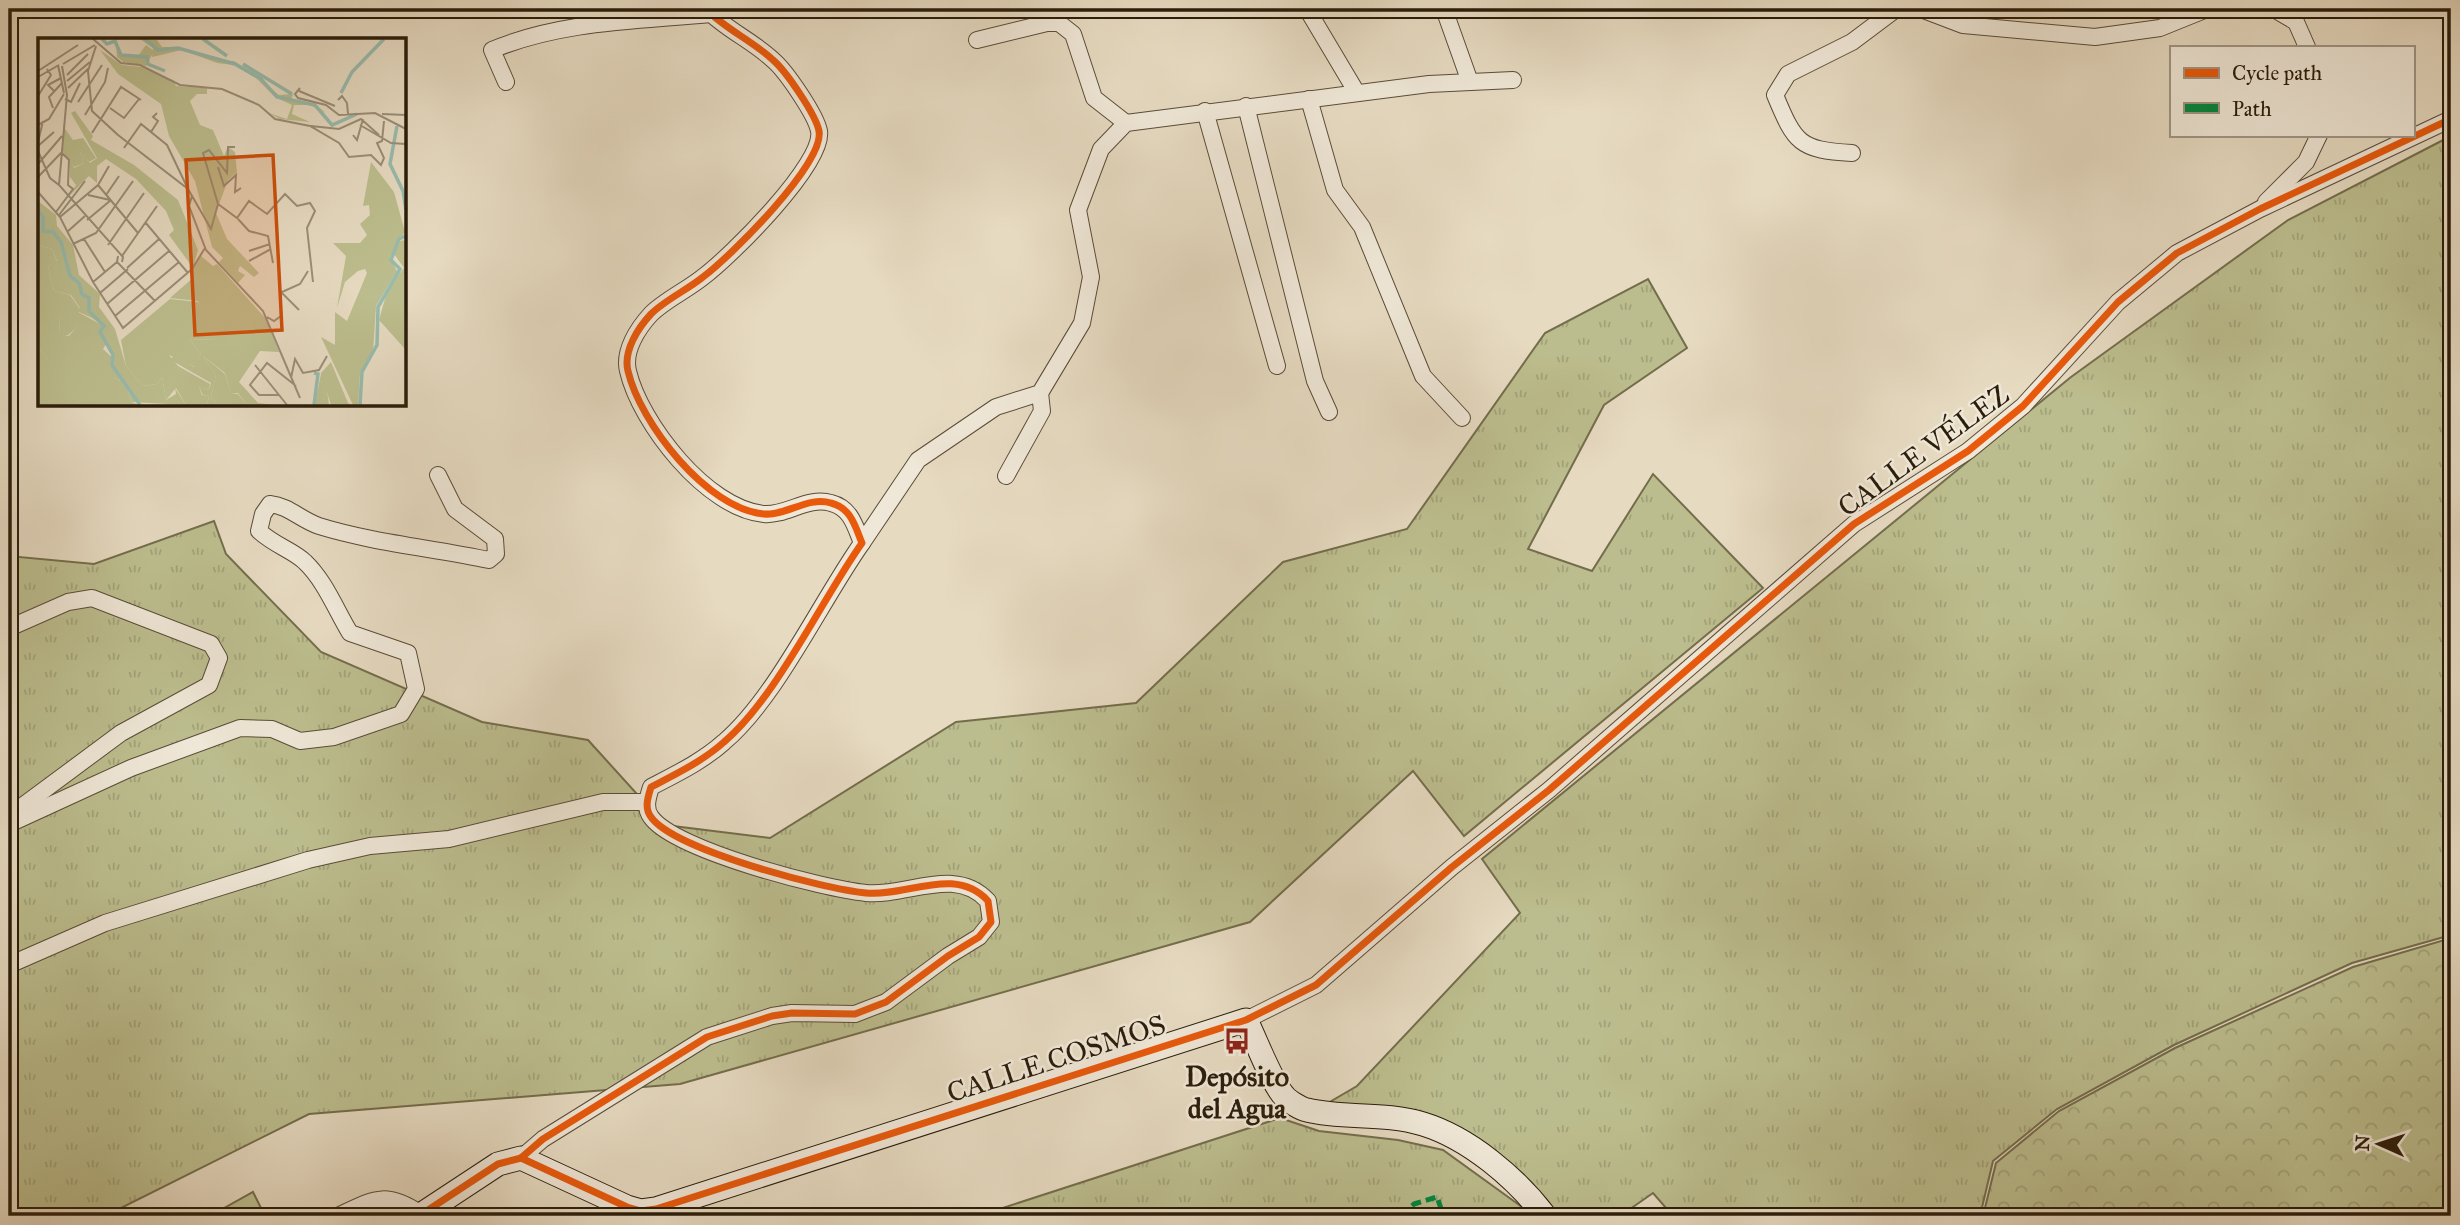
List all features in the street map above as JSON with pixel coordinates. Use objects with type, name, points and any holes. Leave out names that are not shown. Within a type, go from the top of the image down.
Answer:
[{"type":"street","points":[[1307,9],[1357,93]]},
{"type":"street","points":[[1444,9],[1470,82]]},
{"type":"street","points":[[1852,153],[1818,151],[1791,132],[1775,95],[1788,74],[1852,42],[1896,9]]},
{"type":"street","points":[[1921,9],[1964,25],[2095,37],[2160,28],[2207,9]]},
{"type":"street","points":[[2274,9],[2296,22],[2307,46]]},
{"type":"street","points":[[506,82],[492,50],[518,39],[572,27],[708,11],[774,60],[806,105],[819,131],[815,155],[785,195],[748,235],[705,275],[651,314],[627,350],[628,370],[654,429],[696,477],[729,503],[765,514],[808,503],[831,503],[851,515],[862,543]]},
{"type":"street","points":[[977,40],[1047,23],[1059,23],[1073,34],[1094,98],[1126,123]]},
{"type":"street","points":[[1006,476],[1042,411],[1040,393],[1082,323],[1091,277],[1079,210],[1101,149],[1126,123],[1357,93],[1513,80]]},
{"type":"street","points":[[1309,99],[1335,190],[1363,227],[1423,376],[1462,418]]},
{"type":"street","points":[[1246,106],[1315,381],[1329,412]]},
{"type":"street","points":[[1205,111],[1277,366]]},
{"type":"street","name":"CALLE VÉLEZ","points":[[1549,790],[1854,524],[1968,451],[2023,405],[2118,302],[2177,253],[2260,209],[2451,119]]},
{"type":"street","points":[[2260,209],[2306,162],[2319,136]]},
{"type":"street","points":[[338,1216],[378,1198],[401,1200],[420,1215],[498,1164],[520,1158],[543,1139],[707,1037],[772,1016],[792,1013],[855,1014],[886,1002],[948,956],[979,937],[990,922],[988,901],[972,888],[942,882],[886,893],[866,893],[815,883],[736,860],[665,831],[649,816],[646,802],[651,787],[680,772],[725,742],[766,694],[918,460],[996,407],[1040,393]]},
{"type":"street","points":[[9,824],[131,768],[240,728],[272,729],[300,741],[334,737],[401,713],[416,689],[408,653],[350,634],[318,576],[303,559],[274,545],[259,531],[263,514],[270,504],[282,505],[318,526],[387,543],[489,560],[496,554],[495,539],[455,509],[438,475]]},
{"type":"street","points":[[9,628],[68,602],[92,598],[211,645],[219,658],[209,685],[121,733],[9,816]]},
{"type":"street","name":"CALLE COSMOS","points":[[520,1158],[627,1207],[641,1211],[656,1209],[1246,1020],[1316,985],[1452,867],[1549,790]]},
{"type":"street","points":[[9,965],[105,923],[308,860],[370,846],[449,839],[603,802],[646,802]]},
{"type":"street","points":[[1246,1020],[1284,1097],[1305,1110],[1377,1114],[1422,1123],[1444,1132],[1461,1141],[1507,1177],[1545,1216]]},
{"type":"green space","points":[[2451,136],[2451,935],[2352,963],[2174,1045],[2057,1109],[1993,1161],[1980,1216],[1673,1216],[1653,1193],[1620,1216],[1555,1216],[1442,1124],[1328,1103],[1357,1086],[1520,913],[1482,859],[2071,377],[2288,220]]},
{"type":"green space","points":[[1648,279],[1687,348],[1604,405],[1528,549],[1592,571],[1653,474],[1763,588],[1464,836],[1413,771],[1250,922],[680,1084],[309,1114],[105,1216],[9,1216],[9,556],[94,564],[214,521],[226,554],[321,652],[482,722],[588,740],[665,825],[770,838],[956,722],[1136,703],[1283,562],[1407,529],[1545,333]]},
{"type":"green space","points":[[2451,938],[2451,1216],[1983,1216],[1996,1163],[2059,1111],[2175,1048],[2353,967]]},
{"type":"green space","points":[[1280,1118],[1319,1131],[1398,1140],[1443,1150],[1522,1207],[1503,1216],[978,1216]]},
{"type":"green space","points":[[253,1192],[265,1216],[210,1216]]},
{"type":"marked path","points":[[1401,1216],[1414,1204],[1437,1197],[1443,1214],[1455,1216]]},
{"type":"cycle path","points":[[419,1216],[498,1164],[521,1158],[543,1139],[707,1037],[772,1016],[792,1013],[855,1014],[886,1002],[948,956],[979,937],[991,922],[988,901],[975,890],[961,885],[930,885],[866,893],[818,884],[751,866],[688,842],[665,830],[651,817],[648,810],[651,787],[716,749],[762,700],[862,543],[848,513],[838,505],[814,502],[764,514],[742,509],[720,497],[699,480],[661,438],[646,415],[628,371],[630,348],[651,314],[697,282],[753,230],[792,186],[817,146],[817,124],[807,104],[785,73],[765,53],[706,9]]},
{"type":"cycle path","points":[[521,1158],[627,1207],[641,1211],[656,1209],[1246,1020],[1316,985],[1452,867],[1549,790],[1854,524],[1968,451],[2023,406],[2118,302],[2177,253],[2260,209],[2451,119]]},
{"type":"place","name":"Depósito del Agua","points":[[1237,1041]]}]
